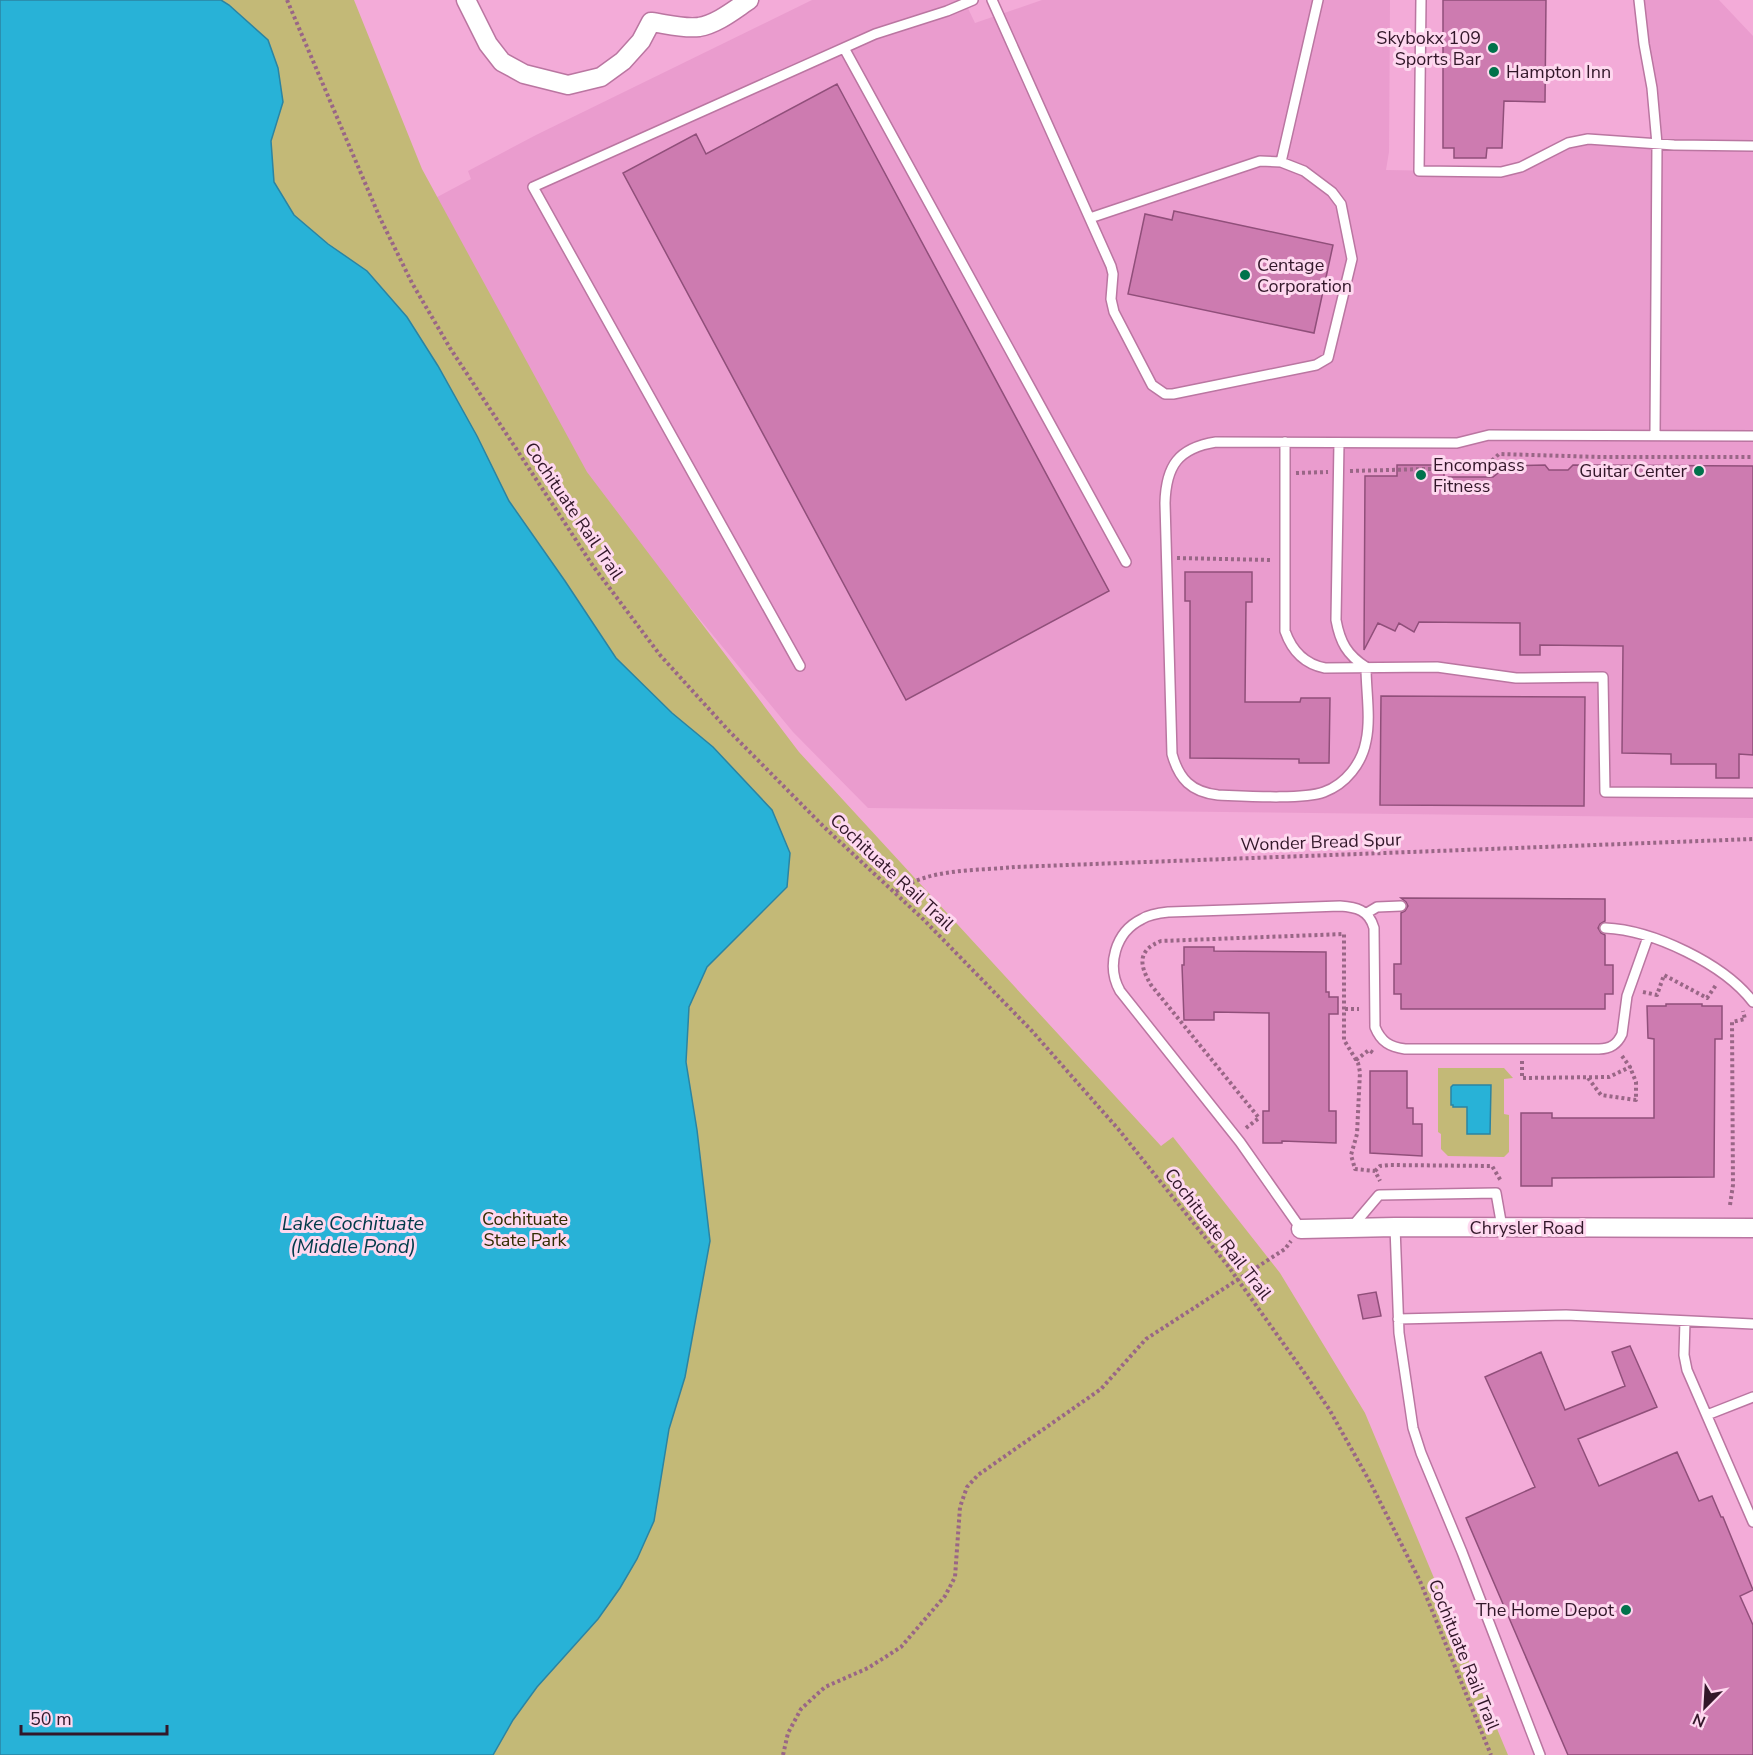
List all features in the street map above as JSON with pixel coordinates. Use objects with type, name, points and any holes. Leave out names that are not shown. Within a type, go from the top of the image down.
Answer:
[{"type":"street","points":[[466,0],[488,44],[502,62],[524,74],[568,85],[601,77],[623,61],[641,41],[651,22],[681,27],[700,27],[717,20],[749,0]]},
{"type":"street","name":"Chrysler Road","points":[[1301,1229],[1753,1228]]},
{"type":"lane","points":[[800,666],[533,187],[875,34],[947,11],[973,0]]},
{"type":"lane","points":[[992,0],[1111,266],[1113,274],[1111,298],[1114,312],[1152,385],[1158,390],[1173,394],[1316,365],[1328,358],[1351,268],[1352,251],[1337,198],[1305,171],[1270,160],[1250,163],[1090,218]]},
{"type":"lane","points":[[1281,162],[1318,0]]},
{"type":"lane","points":[[1422,0],[1419,171],[1500,172],[1512,170],[1568,143],[1588,139],[1657,144],[1753,146]]},
{"type":"lane","points":[[1639,0],[1652,88],[1657,144],[1655,435]]},
{"type":"lane","points":[[844,48],[1126,562]]},
{"type":"lane","points":[[1366,667],[1367,740],[1359,762],[1344,780],[1324,792],[1304,795],[1206,794],[1179,775],[1172,754],[1166,488],[1168,474],[1182,454],[1191,448],[1216,442],[1457,443],[1489,435],[1753,436]]},
{"type":"lane","points":[[1285,442],[1284,631],[1288,642],[1303,660],[1314,666],[1437,667],[1516,678],[1603,677],[1605,792],[1753,793]]},
{"type":"lane","points":[[1339,443],[1336,620],[1343,646],[1349,655],[1366,667]]},
{"type":"lane","points":[[1301,1229],[1229,1127],[1124,997],[1114,980],[1112,962],[1118,943],[1130,926],[1143,918],[1159,913],[1340,906],[1357,908],[1367,913],[1374,928],[1376,1027],[1383,1041],[1405,1048],[1599,1049],[1611,1047],[1620,1040],[1627,996],[1648,937]]},
{"type":"lane","points":[[1367,913],[1377,907],[1401,906]]},
{"type":"lane","points":[[1605,928],[1622,929],[1679,949],[1718,971],[1753,1002]]},
{"type":"lane","points":[[1351,1228],[1379,1195],[1496,1193],[1502,1227]]},
{"type":"lane","points":[[1395,1227],[1398,1319],[1410,1413],[1417,1440],[1540,1755]]},
{"type":"lane","points":[[1398,1319],[1566,1315],[1753,1324]]},
{"type":"lane","points":[[1685,1321],[1685,1363],[1753,1522]]},
{"type":"lane","points":[[1707,1415],[1753,1397]]},
{"type":"path","name":"Cochituate Rail Trail","points":[[287,0],[371,199],[412,283],[450,348],[593,566],[638,627],[703,704],[798,802],[896,892],[969,965],[1074,1078],[1189,1215],[1238,1279],[1329,1409],[1370,1482],[1420,1581],[1491,1755]]},
{"type":"path","points":[[1285,473],[1465,468],[1487,465],[1499,454],[1600,457],[1753,457]]},
{"type":"path","points":[[1167,558],[1274,560],[1274,549]]},
{"type":"path","name":"Wonder Bread Spur","points":[[896,892],[908,883],[926,877],[1015,867],[1753,839]]},
{"type":"path","points":[[1246,1128],[1259,1118],[1151,986],[1142,971],[1142,960],[1146,951],[1151,945],[1176,940],[1344,934],[1344,1040],[1360,1072],[1357,1134],[1351,1155],[1352,1163],[1355,1169],[1375,1172]]},
{"type":"path","points":[[1345,1008],[1359,1009]]},
{"type":"path","points":[[1588,1078],[1601,1095],[1636,1100],[1636,1082],[1630,1068]]},
{"type":"path","points":[[1375,1172],[1380,1166],[1390,1165],[1492,1166],[1504,1187]]},
{"type":"path","points":[[1374,1185],[1380,1182],[1375,1172]]},
{"type":"path","points":[[783,1755],[788,1733],[801,1709],[825,1687],[868,1668],[901,1647],[945,1596],[955,1577],[960,1508],[967,1487],[978,1474],[1101,1389],[1146,1340],[1285,1249],[1301,1229]]},
{"type":"shaded area","points":[[812,0],[964,0],[975,23],[1042,0],[1390,0],[1389,152],[1386,170],[1500,172],[1568,143],[1657,144],[1639,0],[1719,0],[1753,36],[1753,818],[868,808],[793,732],[607,507],[518,375],[426,203],[471,179],[468,171],[536,135]]},
{"type":"green space","name":"Lake Cochituate (Middle Pond)","points":[[0,0],[354,0],[422,169],[587,472],[799,752],[1161,1146],[1173,1137],[1280,1273],[1365,1413],[1508,1755],[0,1755]]},
{"type":"green space","points":[[1438,1068],[1504,1068],[1513,1078],[1504,1079],[1504,1114],[1509,1115],[1509,1152],[1504,1157],[1448,1156],[1441,1149],[1441,1134],[1438,1132]]},
{"type":"water","name":"Lake Cochituate (Middle Pond)","points":[[0,0],[221,0],[268,40],[278,68],[283,102],[271,141],[274,182],[294,215],[328,244],[367,271],[407,317],[438,366],[477,436],[509,501],[616,658],[672,713],[713,747],[772,810],[790,853],[787,887],[707,967],[689,1007],[686,1062],[697,1130],[710,1241],[685,1377],[669,1429],[654,1521],[637,1559],[620,1588],[598,1619],[537,1687],[513,1720],[493,1755],[0,1755]]},
{"type":"water","points":[[1453,1085],[1491,1085],[1490,1134],[1467,1134],[1467,1107],[1451,1105]]},
{"type":"building","name":"Hampton Inn","points":[[1443,0],[1546,0],[1545,102],[1504,101],[1502,148],[1487,148],[1486,158],[1454,158],[1454,148],[1443,148]]},
{"type":"building","points":[[837,84],[1109,591],[906,700],[623,173],[696,134],[706,154]]},
{"type":"building","points":[[1174,211],[1333,245],[1314,333],[1128,294],[1145,214],[1172,220]]},
{"type":"building","points":[[1397,465],[1444,465],[1444,477],[1493,477],[1507,466],[1545,465],[1549,470],[1568,470],[1573,465],[1753,466],[1753,755],[1739,754],[1739,778],[1716,778],[1716,764],[1671,764],[1671,754],[1622,753],[1623,646],[1540,645],[1540,655],[1520,655],[1520,623],[1419,622],[1414,632],[1399,623],[1395,631],[1378,623],[1364,650],[1365,476],[1397,476]]},
{"type":"building","points":[[1185,572],[1252,572],[1252,602],[1246,602],[1245,702],[1300,702],[1301,698],[1330,698],[1329,763],[1299,763],[1299,759],[1190,758],[1190,601],[1185,601]]},
{"type":"building","points":[[1381,696],[1585,697],[1584,806],[1380,805]]},
{"type":"building","points":[[1401,898],[1605,899],[1605,921],[1598,928],[1605,935],[1605,965],[1613,965],[1613,994],[1605,994],[1605,1009],[1401,1009],[1401,994],[1394,994],[1394,964],[1401,964],[1401,913],[1408,906]]},
{"type":"building","points":[[1184,947],[1214,947],[1214,951],[1326,952],[1326,992],[1329,992],[1329,997],[1338,997],[1338,1014],[1329,1014],[1329,1111],[1336,1111],[1336,1143],[1282,1141],[1282,1143],[1263,1143],[1263,1111],[1269,1111],[1269,1013],[1214,1012],[1214,1020],[1184,1020],[1182,965],[1184,965]]},
{"type":"building","points":[[1666,1004],[1722,1006],[1722,1039],[1715,1039],[1714,1177],[1552,1178],[1552,1186],[1521,1186],[1521,1113],[1552,1113],[1552,1118],[1654,1118],[1654,1039],[1648,1038],[1647,1006],[1666,1006]]},
{"type":"building","points":[[1370,1071],[1407,1071],[1407,1108],[1413,1108],[1413,1124],[1422,1124],[1422,1156],[1370,1153]]},
{"type":"building","points":[[1376,1292],[1381,1316],[1363,1319],[1358,1295]]},
{"type":"building","name":"The Home Depot","points":[[1630,1346],[1657,1407],[1578,1439],[1599,1486],[1677,1452],[1699,1501],[1712,1496],[1753,1590],[1740,1596],[1753,1625],[1753,1755],[1568,1755],[1466,1518],[1535,1487],[1485,1377],[1541,1352],[1565,1410],[1625,1386],[1612,1352]]},
{"type":"place","name":"Skybokx 109 Sports Bar","points":[[1493,48]]},
{"type":"place","name":"Hampton Inn","points":[[1494,72]]},
{"type":"place","name":"Centage Corporation","points":[[1245,275]]},
{"type":"place","name":"Guitar Center","points":[[1699,471]]},
{"type":"place","name":"Encompass Fitness","points":[[1421,475]]},
{"type":"place","name":"The Home Depot","points":[[1626,1610]]},
{"type":"park label","name":"Cochituate State Park","points":[[525,1229]]}]
